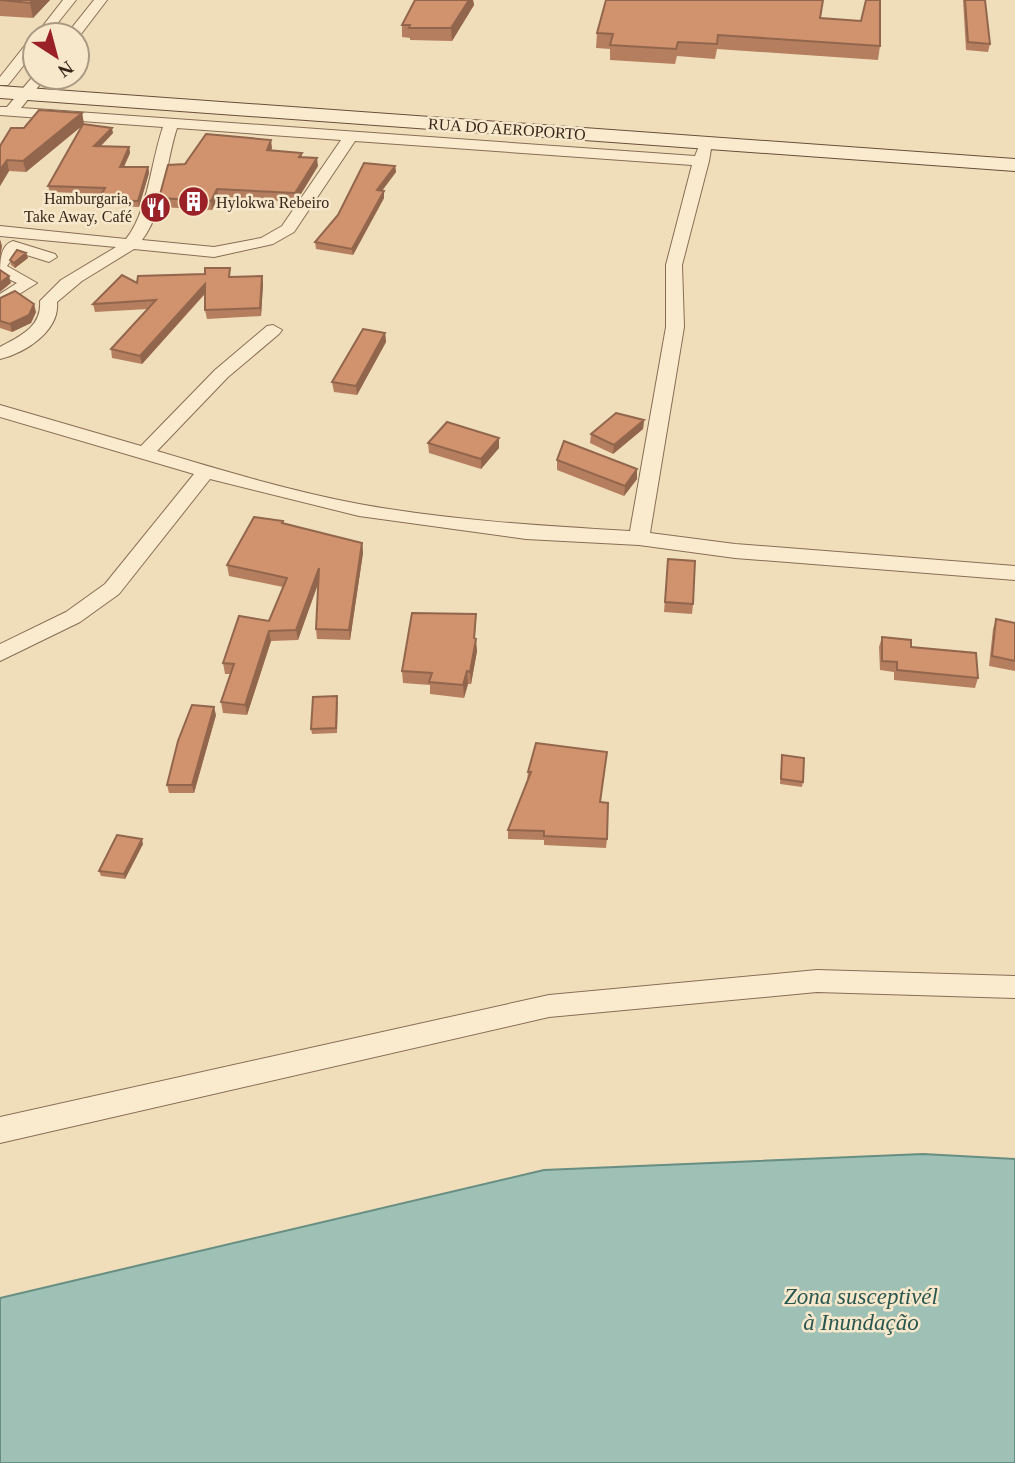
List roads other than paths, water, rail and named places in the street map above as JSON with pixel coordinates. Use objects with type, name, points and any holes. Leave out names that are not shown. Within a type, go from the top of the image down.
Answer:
[{"type":"main road","name":"RUA DO AEROPORTO","points":[[1,85],[21,85]]},
{"type":"main road","name":"RUA DO AEROPORTO","points":[[91,89],[1015,154]]},
{"type":"main road","name":"RUA DO AEROPORTO","points":[[91,91],[703,152],[1015,165]]},
{"type":"street","points":[[53,21],[70,0]]},
{"type":"street","points":[[84,21],[101,0]]},
{"type":"street","points":[[1,85],[21,60]]},
{"type":"street","points":[[6,112],[27,91]]},
{"type":"street","points":[[6,112],[351,136],[703,152],[674,265],[676,327],[656,426],[639,538]]},
{"type":"street","points":[[0,354],[38,331],[48,320],[51,310],[48,301],[56,291],[75,276],[129,245],[138,234],[153,201],[157,170],[171,124]]},
{"type":"street","points":[[0,231],[214,252],[243,248],[267,241],[288,229],[351,136]]},
{"type":"street","points":[[0,264],[13,246],[49,257]]},
{"type":"street","points":[[0,269],[29,283],[6,298]]},
{"type":"street","points":[[6,298],[51,310]]},
{"type":"street","points":[[144,454],[212,380],[237,357],[274,330]]},
{"type":"street","points":[[0,411],[206,472],[304,498],[372,512],[526,532],[639,538],[735,551],[1015,573]]},
{"type":"street","points":[[0,653],[74,617],[112,589],[206,472]]},
{"type":"street","points":[[0,1130],[549,1006],[817,981],[1015,987]]},
{"type":"water","name":"Zona susceptivél à Inundação","points":[[923,1154],[1015,1159],[1015,1463],[0,1463],[0,1298],[544,1170]]},
{"type":"place","name":"Hylokwa Rebeiro","points":[[193,202]]},
{"type":"place","name":"Hamburgaria, Take Away, Café","points":[[155,207]]}]
